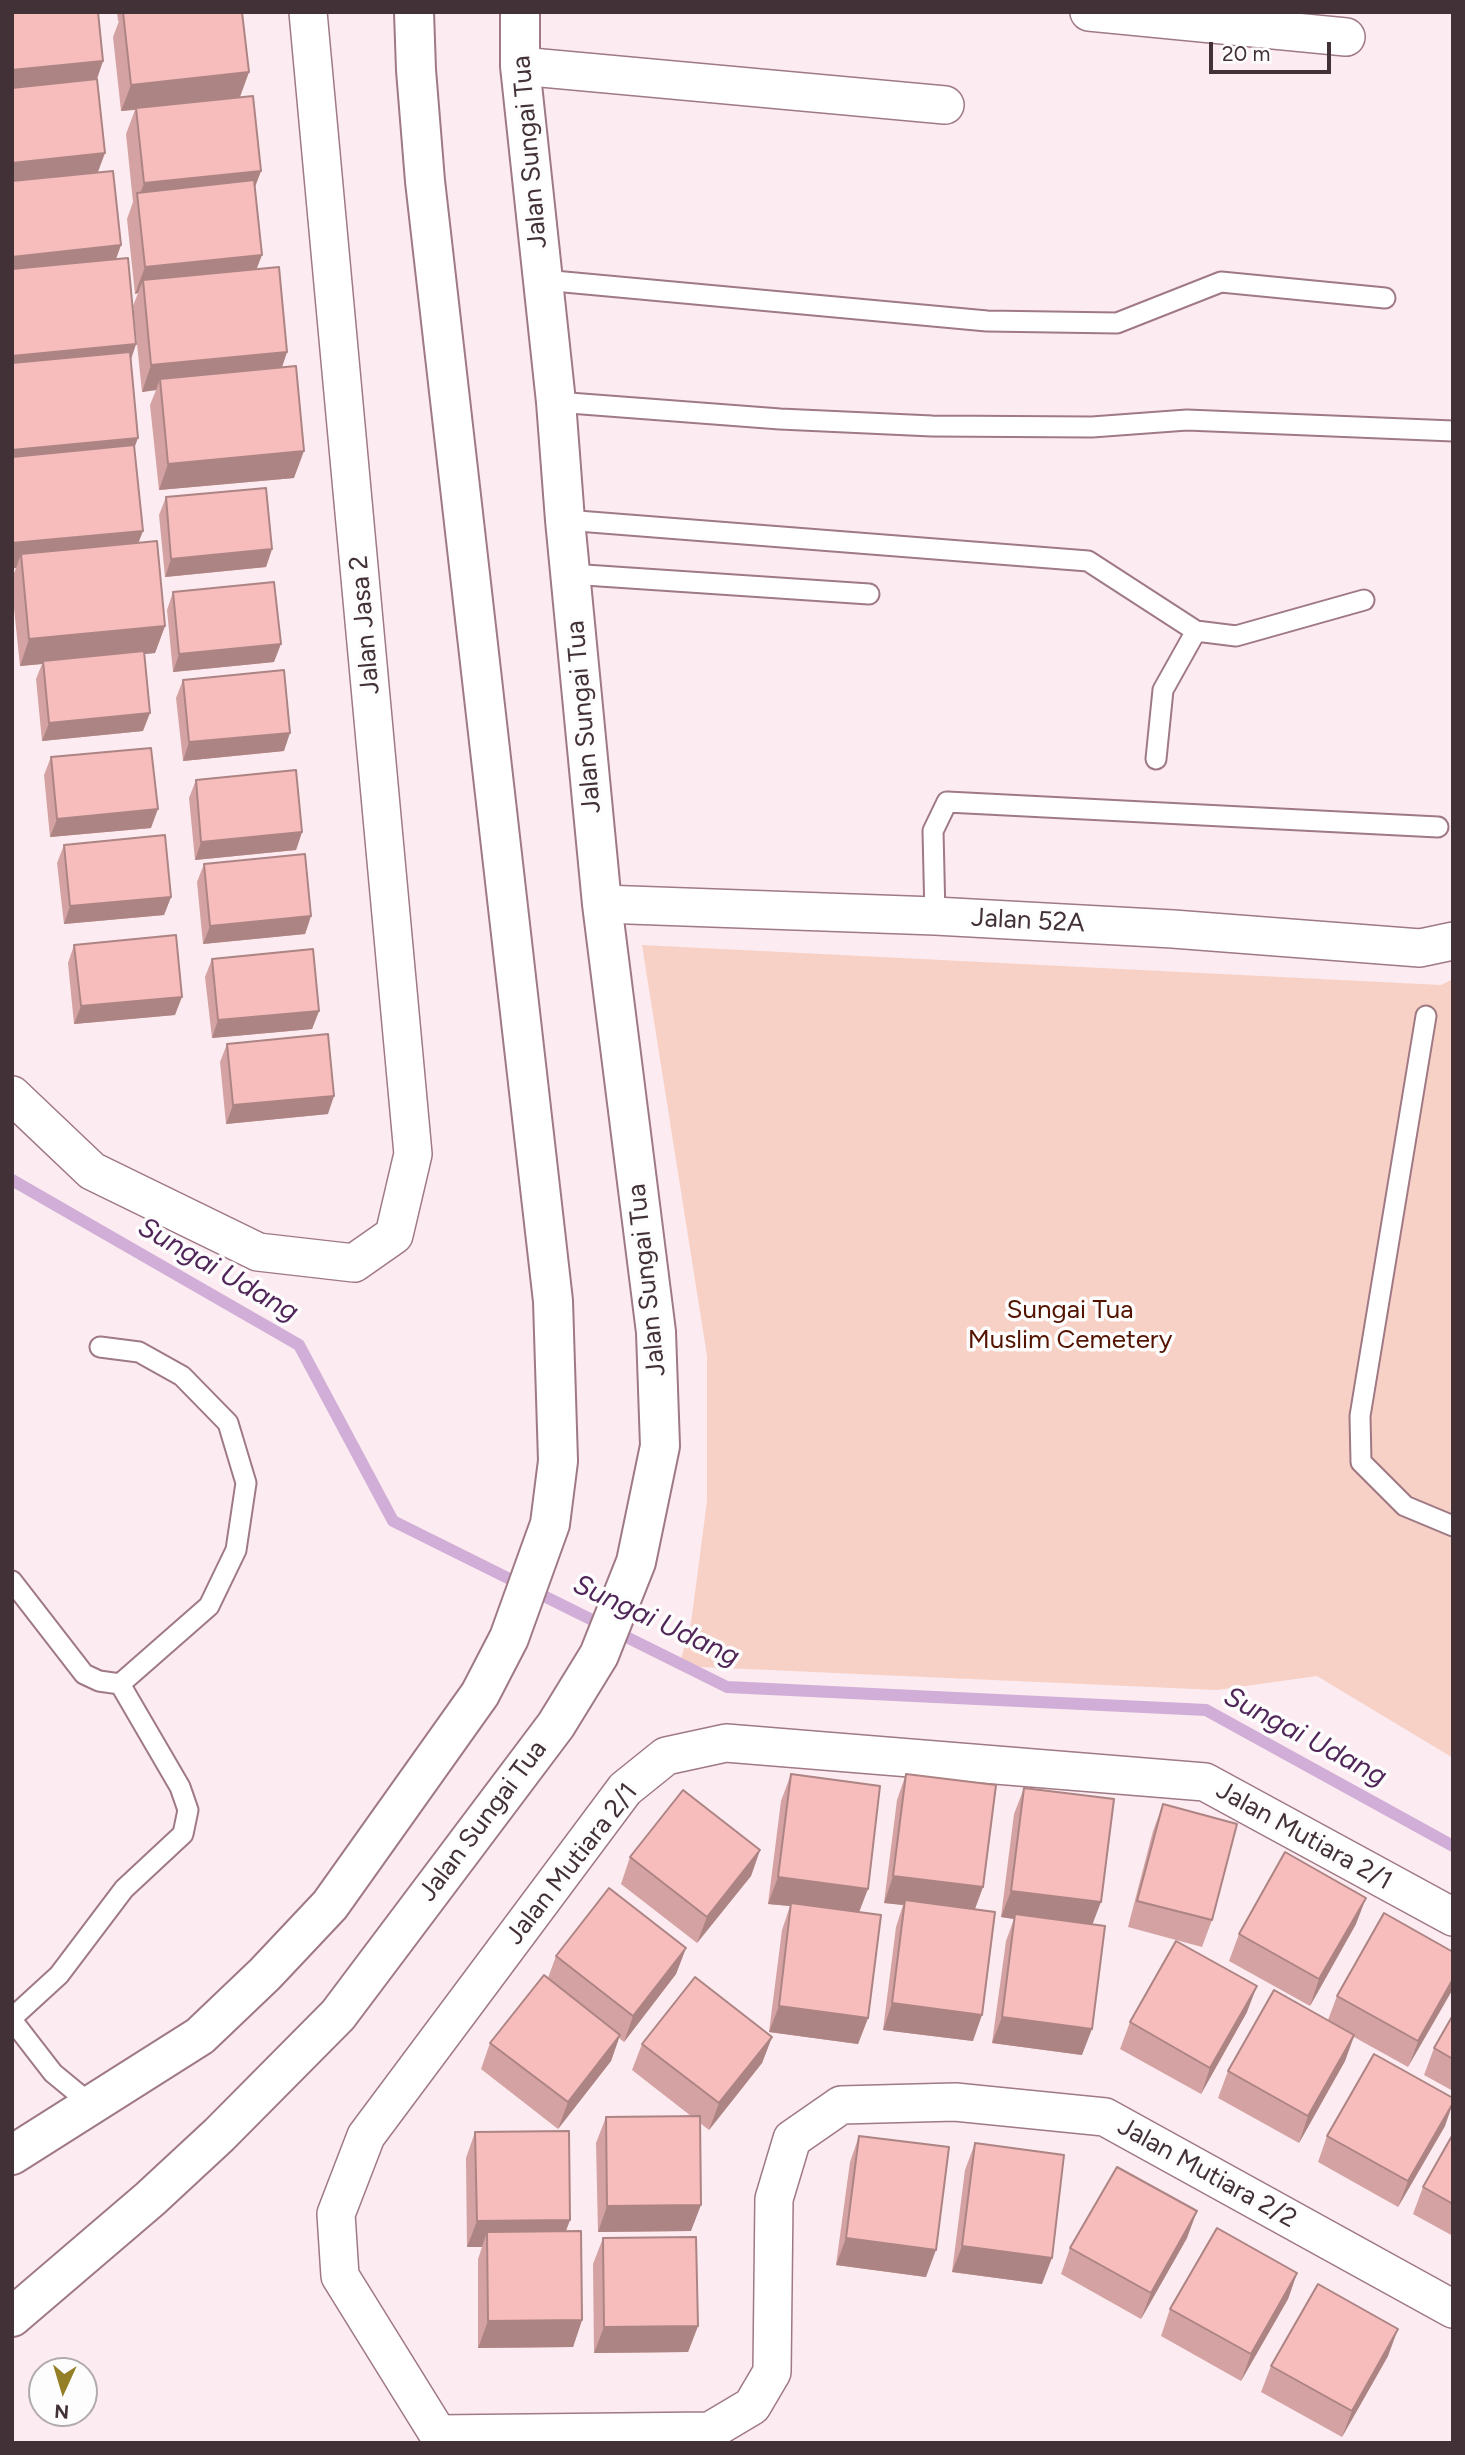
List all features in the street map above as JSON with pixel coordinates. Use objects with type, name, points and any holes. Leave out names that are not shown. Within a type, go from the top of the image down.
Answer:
[{"type":"main road","points":[[12,2155],[201,2036],[330,1905],[480,1694],[509,1638],[550,1524],[558,1461],[553,1301],[426,194],[414,12]]},
{"type":"main road","name":"Jalan Sungai Tua","points":[[12,2317],[150,2199],[219,2135],[338,2015],[556,1725],[599,1655],[636,1562],[660,1446],[656,1332],[602,904],[556,402],[520,66],[520,12]]},
{"type":"street","name":"Jalan Jasa 2","points":[[12,1095],[92,1171],[258,1252],[354,1263],[394,1235],[413,1154],[308,12]]},
{"type":"street","points":[[1089,12],[1346,37]]},
{"type":"street","points":[[520,66],[945,105]]},
{"type":"street","name":"Jalan 52A","points":[[602,904],[935,916],[1173,929],[1420,948],[1453,941]]},
{"type":"street","name":"Jalan Mutiara 2/1","points":[[438,2434],[340,2276],[336,2214],[366,2136],[625,1789],[666,1756],[726,1743],[1205,1782],[1453,1917]]},
{"type":"street","name":"Jalan Mutiara 2/2","points":[[438,2434],[710,2431],[752,2406],[772,2372],[774,2200],[792,2139],[841,2105],[956,2102],[1105,2117],[1453,2309]]},
{"type":"lane","points":[[543,280],[1000,321],[1117,323],[1221,282],[1385,298]]},
{"type":"lane","points":[[556,402],[780,419],[932,426],[1092,427],[1187,420],[1453,431]]},
{"type":"lane","points":[[565,520],[1088,561],[1196,631],[1236,636],[1364,600]]},
{"type":"lane","points":[[570,574],[869,594]]},
{"type":"lane","points":[[1156,759],[1163,690],[1196,631]]},
{"type":"lane","points":[[935,916],[933,831],[947,803],[1438,827]]},
{"type":"lane","points":[[1426,1016],[1360,1416],[1361,1462],[1405,1506],[1453,1526]]},
{"type":"lane","points":[[12,1581],[84,1674],[99,1681],[120,1684],[209,1606],[236,1550],[246,1483],[228,1423],[182,1376],[139,1352],[100,1347]]},
{"type":"lane","points":[[93,2106],[53,2073],[12,2019],[59,1975],[124,1889],[183,1834],[188,1810],[180,1787],[120,1684]]},
{"type":"green space","name":"Sungai Tua Muslim Cemetery","points":[[642,945],[1441,985],[1453,979],[1453,1758],[1317,1676],[1217,1690],[679,1666],[691,1623],[707,1501],[707,1356]]},
{"type":"building","points":[[12,12],[98,12],[103,61],[12,70]]},
{"type":"building","points":[[123,12],[242,12],[249,72],[131,85]]},
{"type":"building","points":[[97,79],[105,153],[12,163],[12,88]]},
{"type":"building","points":[[253,96],[261,171],[144,183],[136,108]]},
{"type":"building","points":[[113,171],[121,245],[12,257],[12,181]]},
{"type":"building","points":[[254,180],[262,255],[145,267],[137,193]]},
{"type":"building","points":[[128,258],[136,344],[12,356],[12,269]]},
{"type":"building","points":[[279,267],[287,352],[151,365],[143,280]]},
{"type":"building","points":[[130,352],[138,438],[12,450],[12,363]]},
{"type":"building","points":[[296,366],[304,451],[168,464],[160,379]]},
{"type":"building","points":[[134,445],[143,531],[12,543],[12,457]]},
{"type":"building","points":[[266,488],[272,549],[171,559],[166,497]]},
{"type":"building","points":[[157,541],[165,626],[29,639],[21,554]]},
{"type":"building","points":[[274,582],[281,644],[179,654],[173,592]]},
{"type":"building","points":[[144,651],[150,713],[49,723],[43,661]]},
{"type":"building","points":[[284,670],[290,733],[189,742],[183,680]]},
{"type":"building","points":[[151,748],[158,809],[57,819],[51,757]]},
{"type":"building","points":[[296,770],[302,832],[201,842],[196,780]]},
{"type":"building","points":[[165,835],[171,897],[70,906],[64,845]]},
{"type":"building","points":[[305,854],[311,916],[210,926],[204,864]]},
{"type":"building","points":[[176,935],[182,997],[81,1006],[74,945]]},
{"type":"building","points":[[313,949],[319,1011],[218,1020],[212,959]]},
{"type":"building","points":[[328,1034],[334,1096],[233,1105],[227,1044]]},
{"type":"building","points":[[791,1774],[880,1786],[868,1889],[778,1877]]},
{"type":"building","points":[[906,1774],[996,1785],[983,1887],[893,1876]]},
{"type":"building","points":[[1024,1788],[1114,1799],[1101,1902],[1011,1891]]},
{"type":"building","points":[[683,1790],[760,1850],[707,1917],[630,1857]]},
{"type":"building","points":[[1163,1804],[1237,1824],[1212,1920],[1137,1901]]},
{"type":"building","points":[[1285,1852],[1366,1898],[1319,1979],[1239,1934]]},
{"type":"building","points":[[609,1888],[686,1948],[633,2016],[556,1956]]},
{"type":"building","points":[[905,1900],[995,1912],[982,2015],[892,2003]]},
{"type":"building","points":[[791,1903],[881,1915],[868,2018],[779,2006]]},
{"type":"building","points":[[1384,1913],[1453,1952],[1453,1979],[1418,2041],[1337,1996]]},
{"type":"building","points":[[1015,1914],[1105,1926],[1092,2029],[1002,2017]]},
{"type":"building","points":[[1176,1941],[1257,1986],[1210,2068],[1130,2022]]},
{"type":"building","points":[[544,1975],[620,2035],[568,2102],[490,2043]]},
{"type":"building","points":[[695,1977],[772,2037],[719,2103],[642,2044]]},
{"type":"building","points":[[1274,1990],[1354,2035],[1308,2116],[1228,2071]]},
{"type":"building","points":[[1453,2015],[1453,2059],[1434,2048]]},
{"type":"building","points":[[1374,2054],[1453,2098],[1453,2103],[1408,2181],[1327,2136]]},
{"type":"building","points":[[700,2116],[701,2205],[607,2206],[606,2117]]},
{"type":"building","points":[[569,2131],[570,2220],[477,2221],[475,2132]]},
{"type":"building","points":[[1453,2134],[1453,2204],[1423,2187]]},
{"type":"building","points":[[859,2136],[949,2147],[936,2250],[846,2238]]},
{"type":"building","points":[[975,2143],[1064,2155],[1052,2258],[962,2246]]},
{"type":"building","points":[[1117,2167],[1197,2211],[1151,2293],[1070,2248]]},
{"type":"building","points":[[1217,2228],[1297,2273],[1251,2354],[1170,2309]]},
{"type":"building","points":[[581,2231],[582,2320],[488,2321],[487,2232]]},
{"type":"building","points":[[696,2237],[698,2326],[604,2327],[603,2238]]},
{"type":"building","points":[[1318,2284],[1398,2329],[1352,2411],[1271,2366]]},
{"type":"waterway","name":"Sungai Udang","points":[[12,1180],[299,1345],[393,1521],[727,1687],[1206,1710],[1453,1846]]}]
